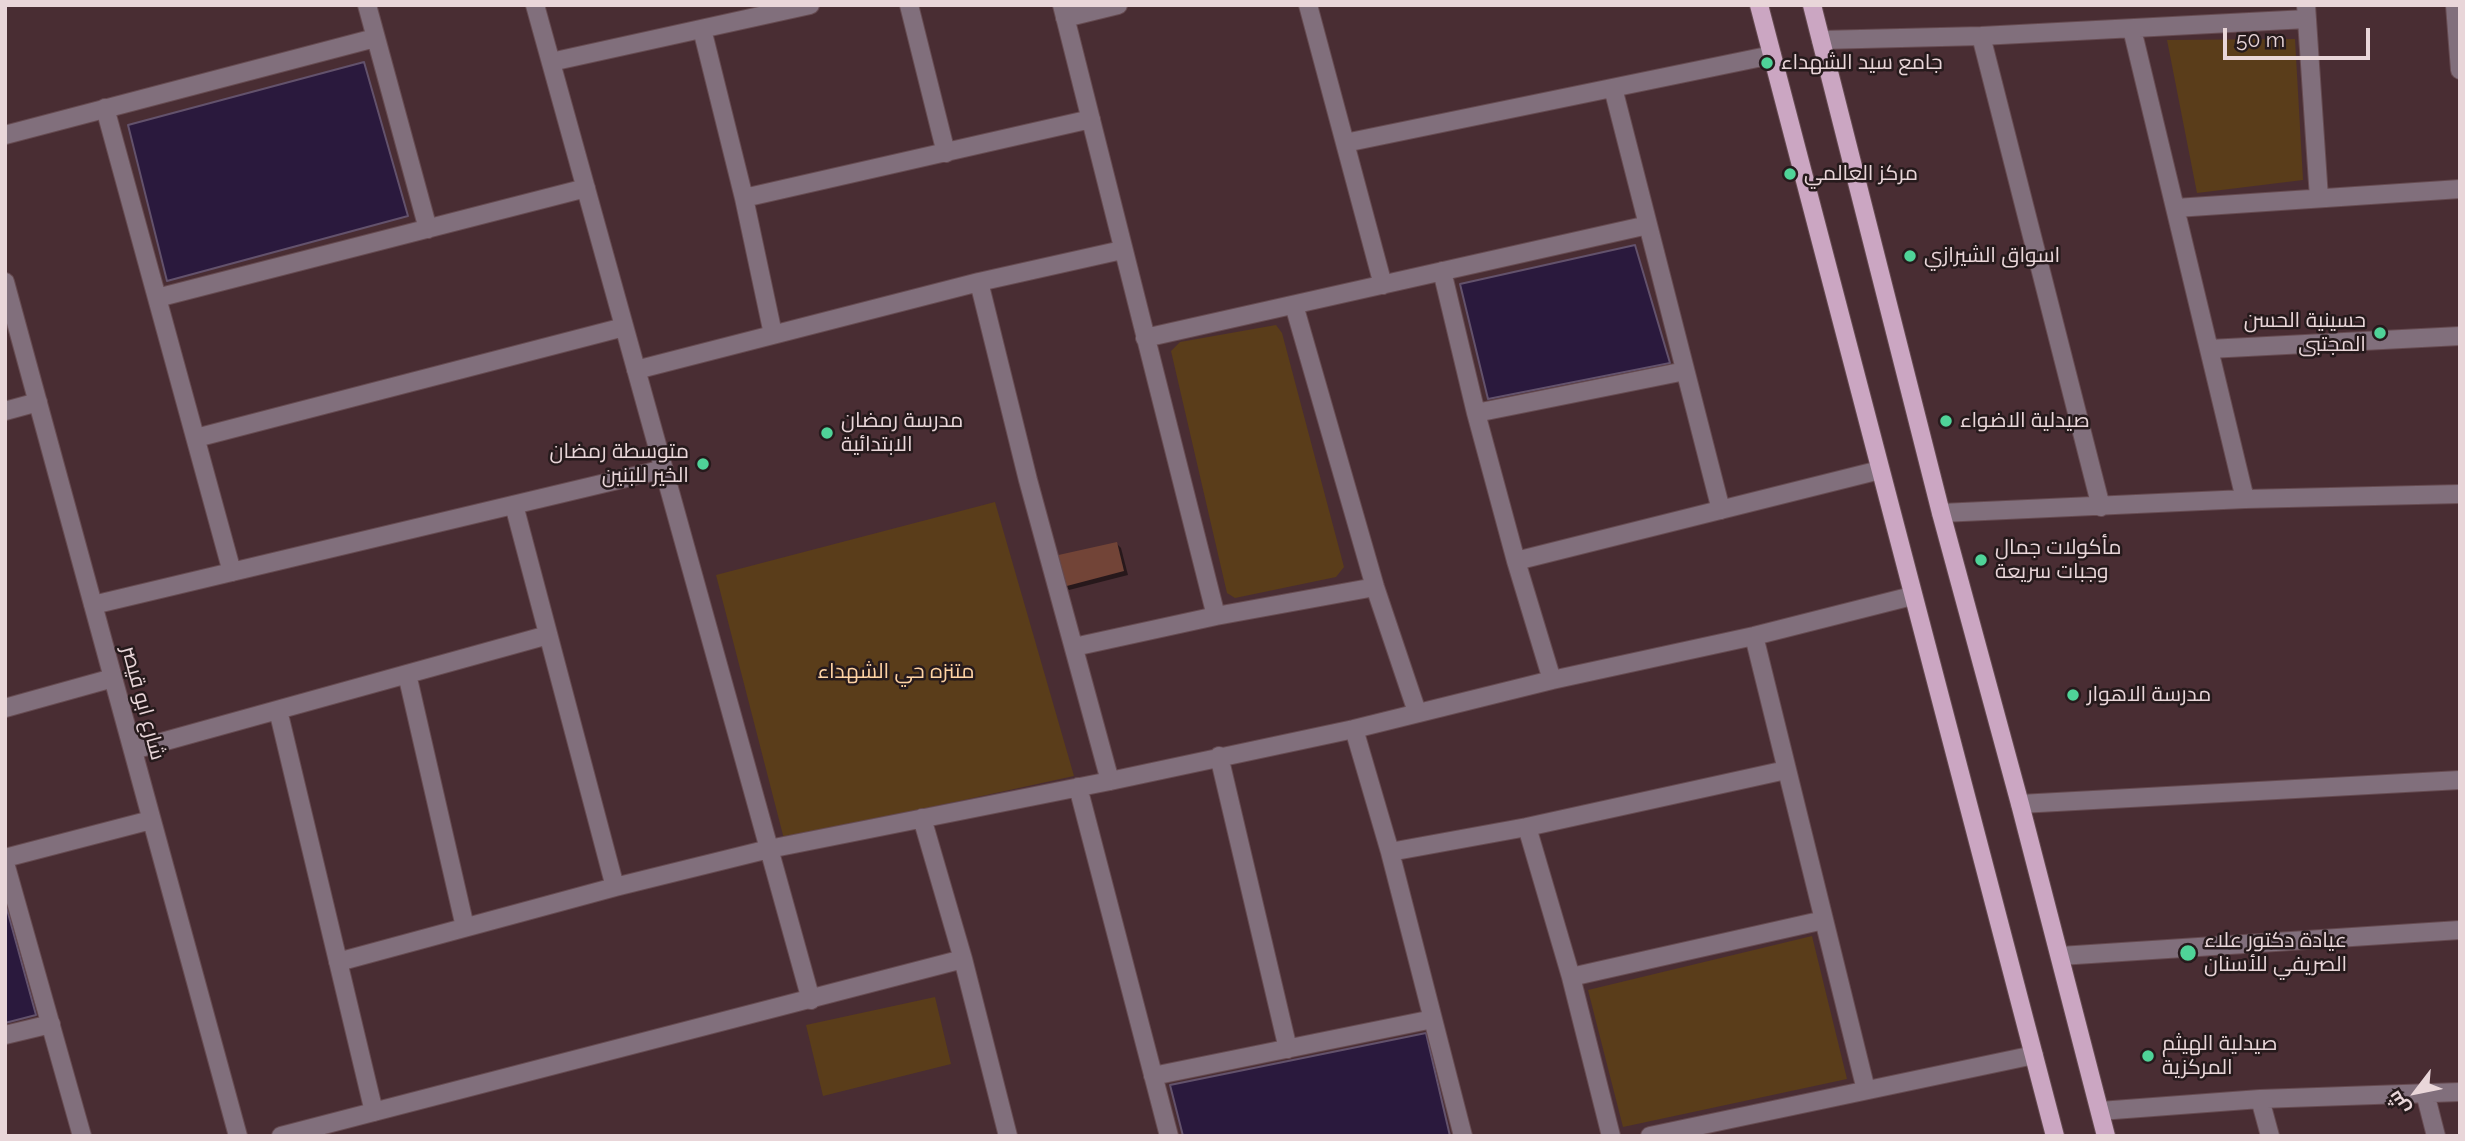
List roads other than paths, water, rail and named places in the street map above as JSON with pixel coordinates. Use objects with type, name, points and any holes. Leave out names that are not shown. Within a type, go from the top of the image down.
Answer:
[{"type":"main road","points":[[1759,5],[2055,1136]]},
{"type":"main road","points":[[1812,5],[1941,513],[2106,1136]]},
{"type":"street","points":[[367,5],[428,229]]},
{"type":"street","points":[[535,5],[811,1000]]},
{"type":"street","points":[[551,62],[810,5]]},
{"type":"street","points":[[909,5],[946,153]]},
{"type":"street","points":[[1118,5],[1063,12],[1216,616]]},
{"type":"street","points":[[2455,5],[2460,70]]},
{"type":"street","points":[[1312,6],[1383,285]]},
{"type":"street","points":[[1821,40],[2132,29],[2307,12],[2319,198]]},
{"type":"street","points":[[702,29],[744,198],[773,334]]},
{"type":"street","points":[[2132,29],[2245,499]]},
{"type":"street","points":[[1981,36],[2101,507]]},
{"type":"street","points":[[5,135],[376,38]]},
{"type":"street","points":[[1345,143],[1772,55]]},
{"type":"street","points":[[1613,88],[1721,510]]},
{"type":"street","points":[[106,108],[232,572]]},
{"type":"street","points":[[744,198],[1091,119]]},
{"type":"street","points":[[157,298],[586,188]]},
{"type":"street","points":[[2176,208],[2460,189]]},
{"type":"street","points":[[1145,338],[1648,225]]},
{"type":"street","points":[[636,370],[979,282],[1122,250]]},
{"type":"street","points":[[1442,271],[1476,413],[1552,680]]},
{"type":"street","name":"شارع ابو قيصر","points":[[5,282],[238,1136]]},
{"type":"street","points":[[979,282],[1028,480],[1110,781]]},
{"type":"street","points":[[1294,305],[1375,587],[1417,712]]},
{"type":"street","points":[[195,438],[624,327]]},
{"type":"street","points":[[2209,349],[2460,336]]},
{"type":"street","points":[[1476,413],[1685,371]]},
{"type":"street","points":[[5,411],[38,402]]},
{"type":"street","points":[[93,605],[664,469]]},
{"type":"street","points":[[1516,561],[1880,470]]},
{"type":"street","points":[[1941,513],[2245,499],[2460,494]]},
{"type":"street","points":[[514,505],[615,887]]},
{"type":"street","points":[[1074,648],[1216,616],[1375,587]]},
{"type":"street","points":[[338,962],[615,887],[769,849],[1354,729],[1552,680],[1754,636],[1912,596]]},
{"type":"street","points":[[133,750],[548,635]]},
{"type":"street","points":[[1754,636],[1866,1090]]},
{"type":"street","points":[[407,674],[465,928]]},
{"type":"street","points":[[5,708],[113,678]]},
{"type":"street","points":[[278,710],[374,1112]]},
{"type":"street","points":[[1354,729],[1390,852],[1463,1136]]},
{"type":"street","points":[[1219,756],[1288,1049]]},
{"type":"street","points":[[1390,852],[1527,827],[1786,770]]},
{"type":"street","points":[[2020,804],[2460,780]]},
{"type":"street","points":[[1078,787],[1169,1136]]},
{"type":"street","points":[[922,818],[963,960],[1008,1136]]},
{"type":"street","points":[[82,1136],[5,861],[151,820]]},
{"type":"street","points":[[1527,827],[1571,977],[1611,1136]]},
{"type":"street","points":[[1571,977],[1824,920]]},
{"type":"street","points":[[2060,956],[2460,930]]},
{"type":"street","points":[[281,1136],[963,960]]},
{"type":"street","points":[[1153,1076],[1433,1019]]},
{"type":"street","points":[[5,1035],[51,1024]]},
{"type":"street","points":[[1650,1136],[2034,1055]]},
{"type":"street","points":[[2100,1111],[2260,1099],[2460,1091]]},
{"type":"street","points":[[2425,1093],[2436,1136]]},
{"type":"street","points":[[2260,1099],[2270,1136]]},
{"type":"place","name":"جامع سيد الشهداء","points":[[1767,63]]},
{"type":"place","name":"مركز العالمي","points":[[1790,174]]},
{"type":"place","name":"اسواق الشيرازي","points":[[1910,256]]},
{"type":"place","name":"حسينية الحسن المجتبى","points":[[2380,333]]},
{"type":"place","name":"صيدلية الاضواء","points":[[1946,421]]},
{"type":"place","name":"مدرسة رمضان الابتدائية","points":[[827,433]]},
{"type":"place","name":"متوسطة رمضان الخير للبنين","points":[[703,464]]},
{"type":"place","name":"مأكولات جمال وجبات سريعة","points":[[1981,560]]},
{"type":"place","name":"مدرسة الاهوار","points":[[2073,695]]},
{"type":"place","name":"عيادة دكتور علاء الصريفي للأسنان","points":[[2188,953]]},
{"type":"place","name":"صيدلية الهيثم المركزية","points":[[2148,1056]]},
{"type":"park label","name":"متنزه حي الشهداء","points":[[896,672]]}]
